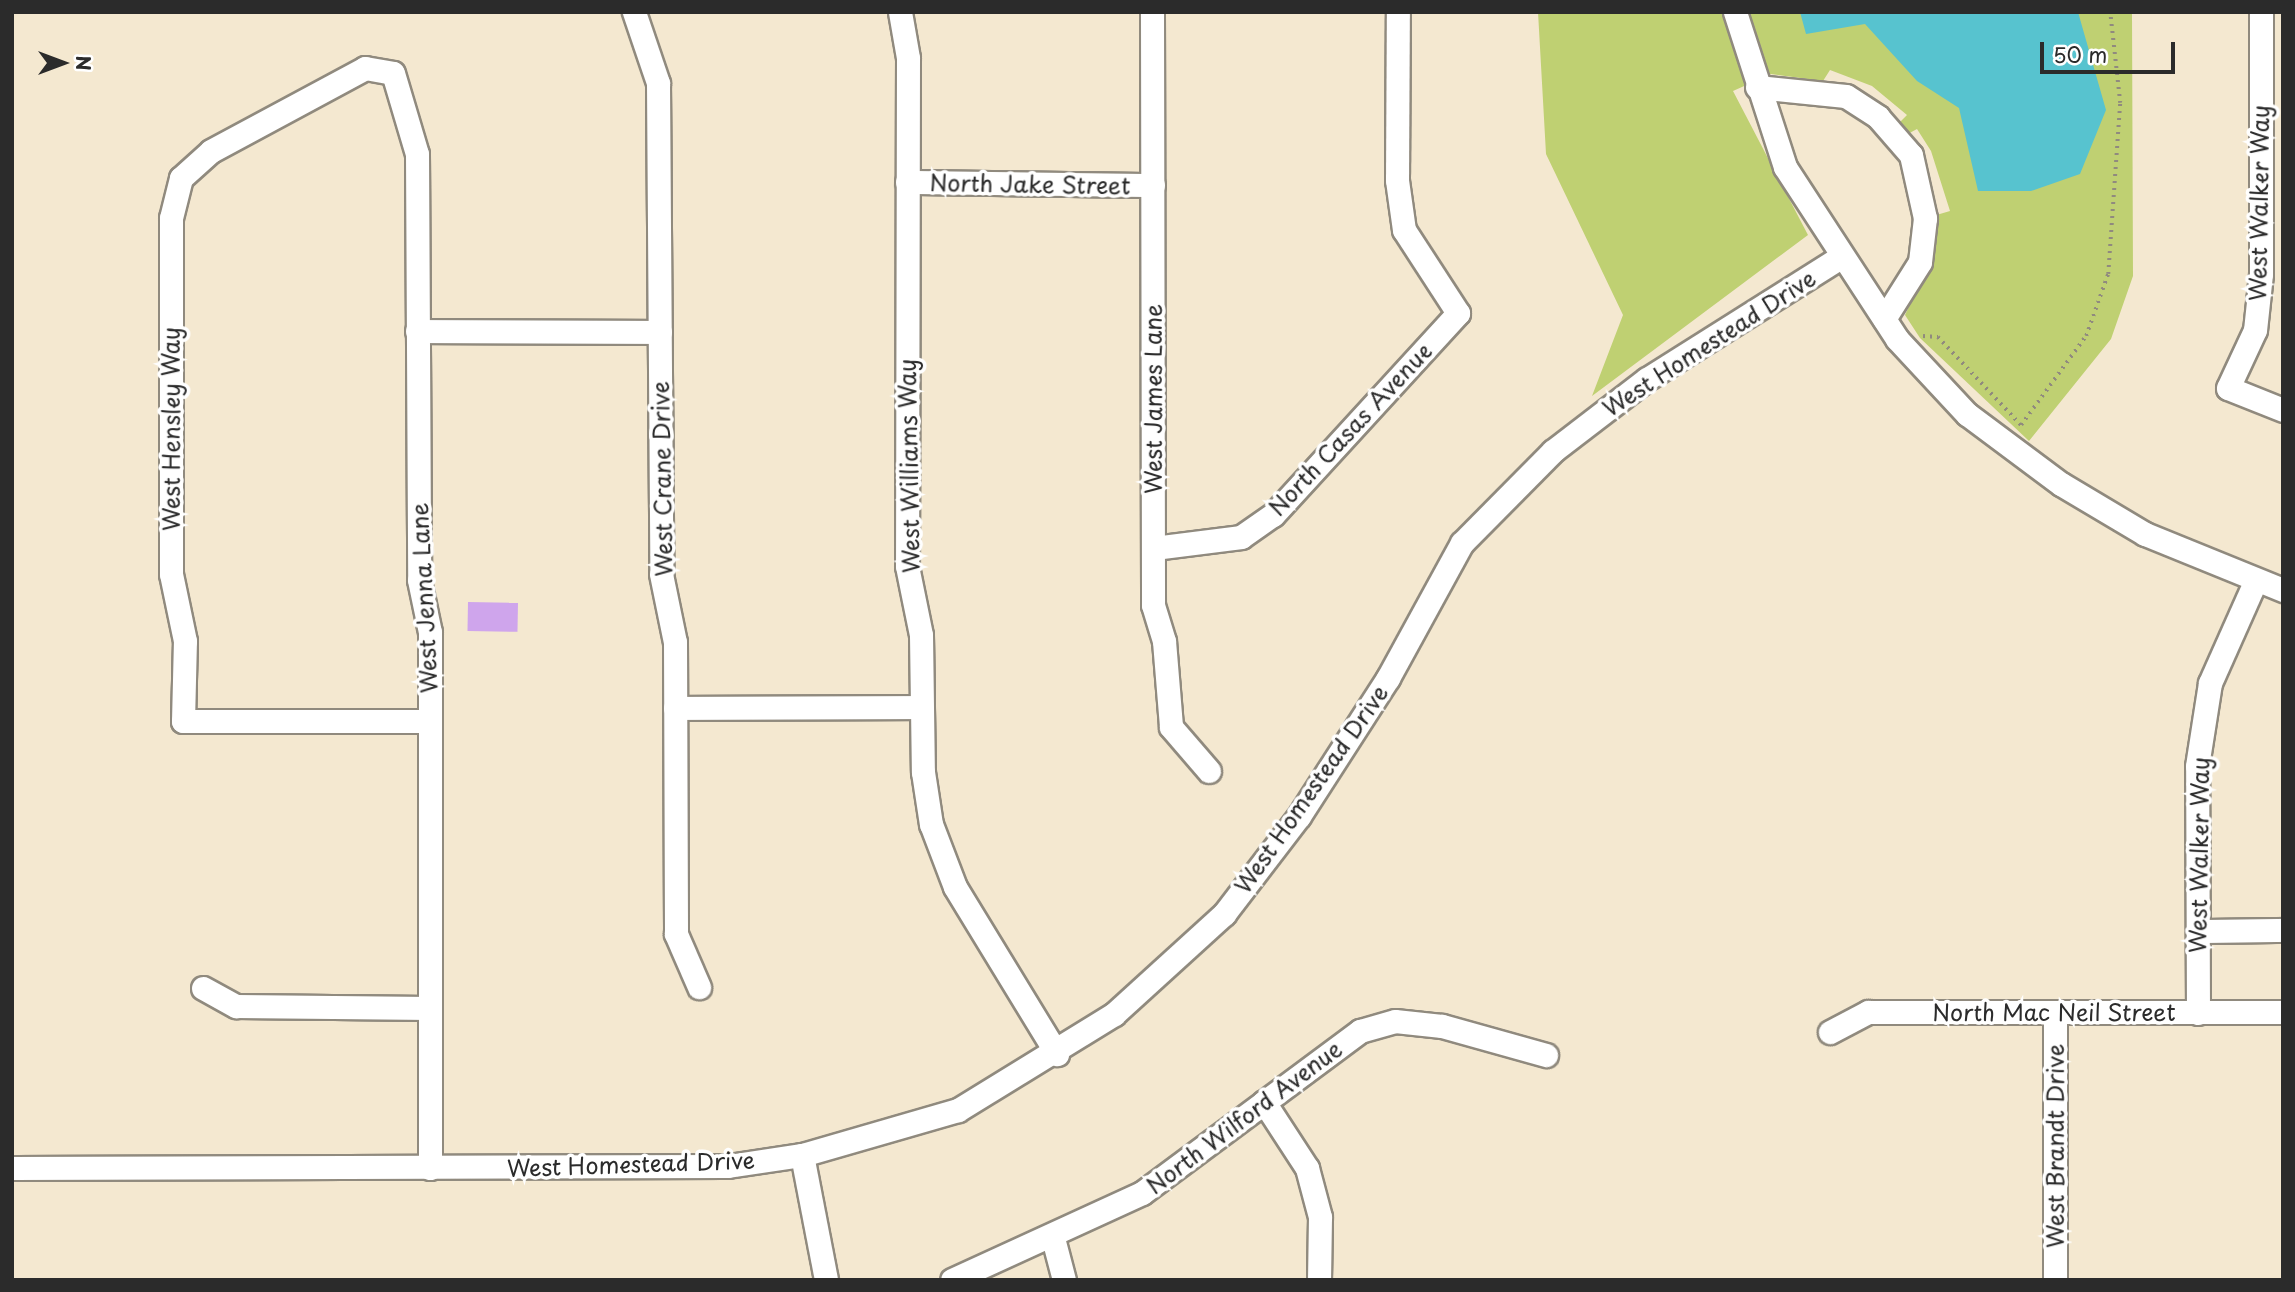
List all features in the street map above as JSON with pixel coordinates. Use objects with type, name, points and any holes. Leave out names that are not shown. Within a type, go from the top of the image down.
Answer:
[{"type":"street","name":"West Crane Drive","points":[[634,12],[659,83],[662,574],[675,642],[676,934],[699,987]]},
{"type":"street","name":"West Williams Way","points":[[900,12],[908,58],[907,566],[921,635],[921,707],[932,824],[955,887],[1057,1054]]},
{"type":"street","name":"West James Lane","points":[[1152,12],[1153,605],[1164,641],[1171,727],[1209,771]]},
{"type":"street","name":"North Casas Avenue","points":[[1154,548],[1241,537],[1273,515],[1458,313],[1404,230],[1397,180],[1398,12]]},
{"type":"street","points":[[1735,12],[1785,167],[1840,257],[1884,318],[1967,414],[2061,484],[2145,534],[2255,582],[2283,590]]},
{"type":"street","name":"West Walker Way","points":[[2261,12],[2261,274],[2255,330],[2228,388],[2283,410]]},
{"type":"street","name":"West Hensley Way","points":[[393,73],[365,68],[211,151],[181,178],[171,218],[171,575],[185,641],[183,721],[429,721]]},
{"type":"street","name":"West Jenna Lane","points":[[393,73],[417,154],[419,580],[430,632],[430,1168]]},
{"type":"street","points":[[1757,87],[1846,96],[1878,117],[1911,155],[1925,218],[1920,262],[1884,318]]},
{"type":"street","name":"North Jake Street","points":[[907,183],[1153,185]]},
{"type":"street","name":"West Homestead Drive","points":[[12,1168],[728,1166],[802,1155],[958,1110],[1057,1054],[1171,968],[1224,914],[1306,806],[1477,527],[1553,450],[1647,379],[1840,257]]},
{"type":"street","points":[[417,331],[660,332]]},
{"type":"street","name":"West Walker Way","points":[[2199,1013],[2197,766],[2210,683],[2255,582]]},
{"type":"street","points":[[675,708],[921,707]]},
{"type":"street","points":[[2198,931],[2283,930]]},
{"type":"street","points":[[203,988],[236,1006],[430,1008]]},
{"type":"street","name":"North Mac Neil Street","points":[[1830,1032],[1868,1012],[2283,1013]]},
{"type":"street","name":"West Brandt Drive","points":[[2055,1012],[2055,1280]]},
{"type":"street","name":"North Wilford Avenue","points":[[952,1280],[1053,1238],[1142,1193],[1360,1031],[1395,1021],[1442,1027],[1546,1055]]},
{"type":"street","points":[[1264,1101],[1307,1168],[1320,1217],[1319,1280]]},
{"type":"street","points":[[802,1155],[826,1280]]},
{"type":"street","points":[[1053,1238],[1064,1280]]},
{"type":"path","points":[[1917,330],[1938,337],[2021,425],[2086,336],[2103,303],[2108,274],[2120,103],[2110,12]]},
{"type":"green space","points":[[1538,12],[2132,12],[2133,276],[2111,339],[2029,441],[1920,338],[1905,315],[1927,268],[1933,216],[1950,211],[1931,151],[1917,129],[1904,136],[1897,125],[1907,115],[1872,86],[1830,70],[1823,81],[1771,74],[1733,91],[1808,235],[1592,396],[1623,315],[1546,154]]},
{"type":"water","points":[[1800,12],[2078,12],[2106,110],[2080,174],[2031,191],[1978,191],[1959,108],[1917,81],[1865,24],[1806,34]]},
{"type":"building","points":[[468,602],[518,603],[517,632],[467,631]]}]
